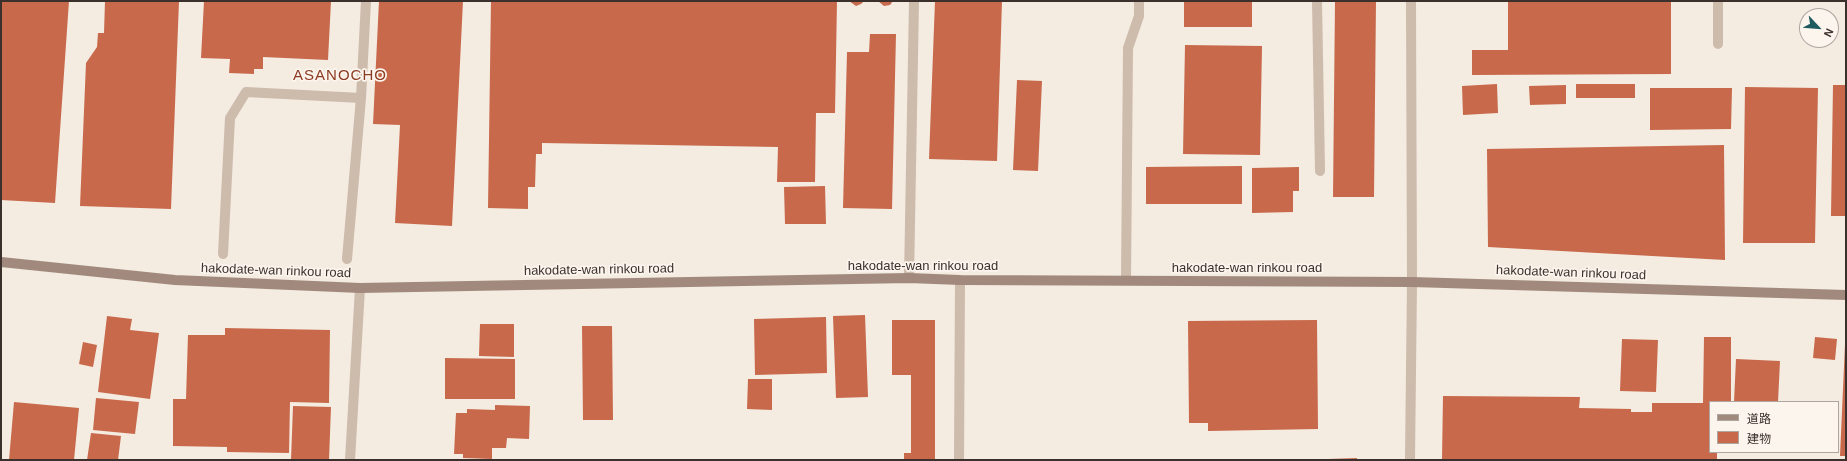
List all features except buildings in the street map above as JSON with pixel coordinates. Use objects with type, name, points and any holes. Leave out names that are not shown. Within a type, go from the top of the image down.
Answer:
[{"type":"street","points":[[347,259],[361,98],[366,1]]},
{"type":"street","points":[[909,278],[914,1]]},
{"type":"street","points":[[1126,280],[1128,48],[1139,16],[1139,1]]},
{"type":"street","points":[[1317,1],[1320,171]]},
{"type":"street","points":[[1410,460],[1412,282],[1411,1]]},
{"type":"street","points":[[1718,1],[1718,44]]},
{"type":"street","points":[[223,254],[230,118],[246,92],[361,98]]},
{"type":"street","name":"hakodate-wan rinkou road","points":[[1,262],[175,280],[360,288],[909,278],[960,280],[1412,282],[1846,295]]},
{"type":"street","points":[[959,460],[960,280]]},
{"type":"street","points":[[350,460],[360,288]]},
{"type":"district","name":"ASANOCHO","points":[[340,76]]}]
